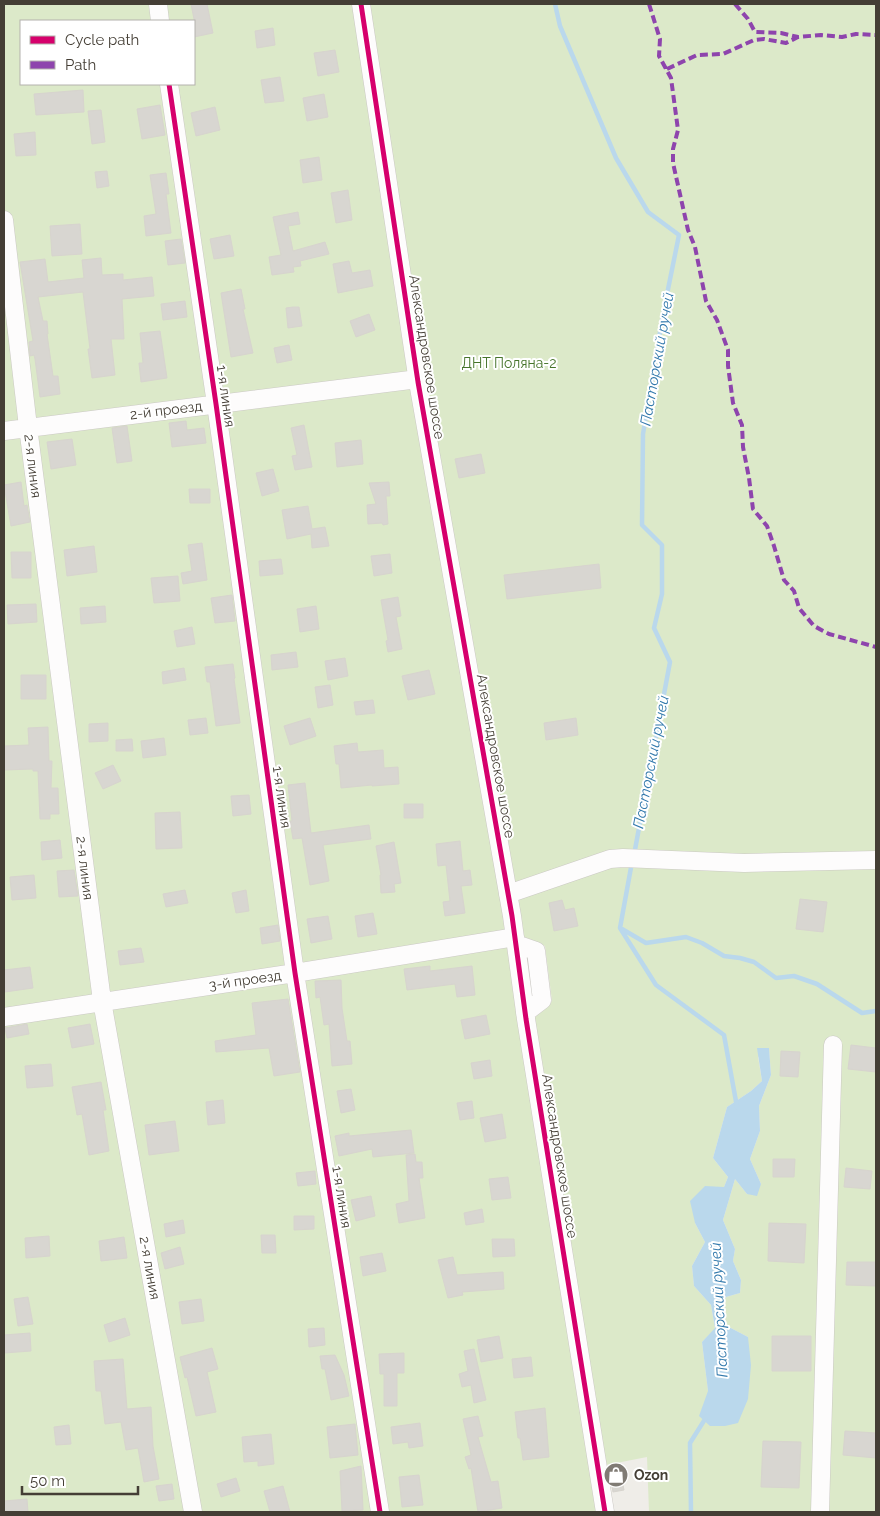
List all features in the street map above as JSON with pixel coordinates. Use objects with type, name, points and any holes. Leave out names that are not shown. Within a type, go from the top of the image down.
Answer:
[{"type":"street","points":[[158,4],[160,20]]},
{"type":"street","name":"Александровское шоссе","points":[[361,4],[418,379],[516,940],[605,1512]]},
{"type":"street","name":"1-я линия","points":[[169,85],[216,404],[295,973],[380,1512]]},
{"type":"street","name":"2-я линия","points":[[4,220],[28,427],[102,1001],[193,1512]]},
{"type":"street","name":"2-й проезд","points":[[4,431],[418,379]]},
{"type":"street","points":[[508,894],[610,860],[632,858],[744,863],[876,860]]},
{"type":"street","name":"3-й проезд","points":[[4,1017],[516,940]]},
{"type":"street","points":[[820,1512],[833,1045]]},
{"type":"green space","name":"ДНТ Поляна-2","points":[[4,4],[876,4],[876,1512],[649,1512],[647,1457],[596,1467],[602,1512],[4,1512]],"holes":[[[515,934],[545,946],[552,1001],[528,1024]],[[769,1048],[771,1075],[759,1106],[760,1131],[750,1159],[761,1184],[747,1194],[735,1179],[723,1220],[735,1249],[733,1261],[741,1280],[740,1293],[726,1297],[722,1305],[725,1325],[748,1337],[708,1391],[702,1342],[715,1329],[711,1305],[694,1286],[692,1266],[705,1242],[695,1223],[724,1187],[728,1177],[713,1158],[727,1107],[762,1081],[758,1057]]]},
{"type":"water","points":[[757,1048],[769,1048],[771,1075],[759,1106],[760,1131],[750,1159],[761,1184],[757,1196],[747,1194],[735,1179],[723,1220],[735,1249],[733,1261],[741,1280],[740,1293],[726,1297],[722,1305],[725,1325],[748,1337],[751,1365],[748,1399],[738,1423],[725,1426],[710,1426],[699,1416],[708,1391],[702,1342],[715,1328],[711,1305],[694,1286],[692,1266],[705,1242],[695,1223],[690,1201],[705,1186],[724,1187],[728,1177],[713,1158],[727,1107],[762,1081]]},
{"type":"building","points":[[191,4],[207,4],[213,33],[195,37]]},
{"type":"building","points":[[273,28],[275,45],[257,48],[255,31]]},
{"type":"building","points":[[335,50],[339,72],[318,76],[314,53]]},
{"type":"building","points":[[280,77],[284,101],[265,103],[261,80]]},
{"type":"building","points":[[83,90],[84,112],[36,115],[34,94]]},
{"type":"building","points":[[324,94],[328,117],[307,121],[303,98]]},
{"type":"building","points":[[160,105],[165,135],[142,139],[137,109]]},
{"type":"building","points":[[215,107],[220,130],[196,136],[191,113]]},
{"type":"building","points":[[101,110],[105,142],[92,144],[88,111]]},
{"type":"building","points":[[35,132],[36,155],[16,156],[14,134]]},
{"type":"building","points":[[319,157],[322,180],[303,183],[300,160]]},
{"type":"building","points":[[107,171],[109,186],[97,188],[95,172]]},
{"type":"building","points":[[166,173],[169,194],[166,194],[171,233],[146,236],[144,216],[156,214],[150,175]]},
{"type":"building","points":[[348,190],[352,220],[336,223],[331,193]]},
{"type":"building","points":[[298,212],[300,224],[288,226],[293,251],[325,242],[329,254],[300,261],[301,266],[293,267],[294,272],[272,275],[269,257],[281,255],[273,217]]},
{"type":"building","points":[[80,224],[82,254],[52,256],[50,226]]},
{"type":"building","points":[[230,235],[234,256],[214,259],[210,239]]},
{"type":"building","points":[[181,239],[185,263],[168,265],[165,241]]},
{"type":"building","points":[[101,258],[102,275],[123,274],[123,280],[152,277],[154,296],[122,299],[124,339],[111,339],[115,375],[92,378],[83,292],[38,297],[43,321],[47,321],[53,376],[58,376],[60,394],[40,397],[35,359],[34,355],[30,356],[29,342],[33,341],[20,262],[45,259],[48,282],[84,278],[82,260]]},
{"type":"building","points":[[349,261],[352,273],[370,270],[373,286],[338,293],[333,264]]},
{"type":"building","points":[[241,289],[245,309],[243,309],[253,353],[231,357],[221,293]]},
{"type":"building","points":[[185,301],[187,317],[163,320],[161,304]]},
{"type":"building","points":[[299,307],[302,326],[288,328],[286,308]]},
{"type":"building","points":[[369,314],[375,330],[356,337],[350,321]]},
{"type":"building","points":[[160,331],[167,378],[141,382],[139,363],[143,363],[140,333]]},
{"type":"building","points":[[289,345],[292,360],[277,363],[274,348]]},
{"type":"building","points":[[186,421],[187,430],[204,428],[206,443],[172,447],[169,423]]},
{"type":"building","points":[[304,425],[312,467],[295,470],[292,456],[297,455],[291,428]]},
{"type":"building","points":[[127,426],[132,461],[117,463],[112,428]]},
{"type":"building","points":[[72,439],[76,465],[51,469],[47,442]]},
{"type":"building","points":[[361,440],[363,464],[337,467],[335,443]]},
{"type":"building","points":[[481,454],[485,473],[459,478],[455,459]]},
{"type":"building","points":[[273,469],[279,491],[262,496],[256,473]]},
{"type":"building","points":[[21,482],[24,506],[27,505],[30,522],[11,526],[4,485]]},
{"type":"building","points":[[389,482],[390,496],[386,496],[388,524],[368,524],[367,505],[376,504],[369,483]]},
{"type":"building","points":[[189,489],[210,489],[210,503],[190,503]]},
{"type":"building","points":[[308,506],[312,529],[325,527],[329,546],[312,548],[311,534],[287,539],[282,510]]},
{"type":"building","points":[[202,543],[207,580],[183,584],[181,573],[192,571],[188,545]]},
{"type":"building","points":[[94,546],[97,572],[67,576],[64,550]]},
{"type":"building","points":[[11,552],[31,552],[31,578],[12,578]]},
{"type":"building","points":[[390,554],[392,573],[374,576],[371,556]]},
{"type":"building","points":[[281,559],[283,574],[260,576],[259,561]]},
{"type":"building","points":[[599,564],[601,588],[507,599],[504,575]]},
{"type":"building","points":[[178,576],[180,601],[154,603],[151,578]]},
{"type":"building","points":[[232,595],[235,621],[215,623],[211,598]]},
{"type":"building","points":[[398,597],[401,616],[396,617],[402,649],[388,652],[386,641],[388,640],[381,600]]},
{"type":"building","points":[[36,604],[37,622],[8,624],[7,605]]},
{"type":"building","points":[[105,606],[106,622],[81,624],[80,608]]},
{"type":"building","points":[[316,606],[319,629],[300,632],[297,609]]},
{"type":"building","points":[[192,627],[195,644],[177,647],[174,631]]},
{"type":"building","points":[[296,652],[298,667],[272,670],[271,655]]},
{"type":"building","points":[[345,658],[348,676],[328,680],[325,661]]},
{"type":"building","points":[[233,664],[240,723],[216,726],[210,682],[207,682],[205,667]]},
{"type":"building","points":[[184,668],[186,680],[163,684],[162,672]]},
{"type":"building","points":[[429,670],[435,694],[408,700],[402,676]]},
{"type":"building","points":[[21,675],[46,675],[46,699],[21,699]]},
{"type":"building","points":[[330,685],[333,705],[318,708],[315,687]]},
{"type":"building","points":[[373,700],[375,713],[356,715],[354,702]]},
{"type":"building","points":[[206,718],[208,733],[190,735],[188,720]]},
{"type":"building","points":[[310,718],[316,736],[290,745],[284,726]]},
{"type":"building","points":[[576,718],[578,735],[546,740],[544,723]]},
{"type":"building","points":[[108,723],[108,741],[89,742],[89,724]]},
{"type":"building","points":[[48,727],[49,761],[52,761],[51,788],[58,788],[59,814],[50,814],[50,819],[40,819],[38,771],[33,771],[33,769],[4,770],[4,746],[29,745],[28,728]]},
{"type":"building","points":[[164,738],[166,755],[143,758],[141,741]]},
{"type":"building","points":[[132,739],[133,751],[116,751],[116,740]]},
{"type":"building","points":[[357,743],[358,752],[383,750],[384,768],[398,767],[399,784],[341,788],[339,764],[336,764],[334,746]]},
{"type":"building","points":[[113,765],[121,781],[103,789],[95,773]]},
{"type":"building","points":[[305,783],[311,833],[369,825],[371,839],[323,845],[329,881],[310,885],[302,838],[293,839],[288,785]]},
{"type":"building","points":[[249,795],[251,814],[233,816],[231,796]]},
{"type":"building","points":[[404,804],[423,804],[423,818],[404,818]]},
{"type":"building","points":[[180,812],[182,848],[156,849],[155,813]]},
{"type":"building","points":[[60,840],[62,858],[42,860],[41,842]]},
{"type":"building","points":[[460,841],[463,871],[470,870],[472,885],[461,886],[465,913],[445,916],[443,902],[450,901],[446,865],[438,866],[436,844]]},
{"type":"building","points":[[394,842],[401,883],[394,884],[395,892],[381,893],[381,875],[376,846]]},
{"type":"building","points":[[74,870],[78,896],[59,897],[57,871]]},
{"type":"building","points":[[34,875],[36,898],[12,900],[10,877]]},
{"type":"building","points":[[185,890],[188,903],[166,907],[163,894]]},
{"type":"building","points":[[246,890],[249,911],[236,913],[232,893]]},
{"type":"building","points":[[800,899],[827,902],[823,932],[796,929]]},
{"type":"building","points":[[562,900],[565,910],[574,908],[578,926],[554,931],[549,903]]},
{"type":"building","points":[[373,913],[377,934],[358,937],[355,916]]},
{"type":"building","points":[[328,916],[332,939],[311,943],[307,919]]},
{"type":"building","points":[[278,925],[280,941],[262,944],[260,928]]},
{"type":"building","points":[[141,948],[144,962],[120,965],[118,951]]},
{"type":"building","points":[[430,966],[430,971],[472,966],[475,995],[457,997],[455,984],[407,990],[404,969]]},
{"type":"building","points":[[30,967],[33,988],[5,992],[4,970]]},
{"type":"building","points":[[341,980],[342,1008],[347,1041],[350,1041],[352,1064],[332,1066],[329,1024],[324,1025],[320,997],[316,998],[315,981]]},
{"type":"building","points":[[288,999],[300,1072],[274,1076],[269,1048],[216,1052],[215,1041],[256,1035],[252,1003]]},
{"type":"building","points":[[486,1015],[490,1034],[465,1039],[461,1020]]},
{"type":"building","points":[[27,1024],[29,1034],[7,1038],[5,1028]]},
{"type":"building","points":[[90,1024],[94,1044],[72,1048],[68,1028]]},
{"type":"building","points":[[851,1045],[876,1048],[876,1072],[848,1069]]},
{"type":"building","points":[[781,1051],[800,1052],[798,1077],[780,1076]]},
{"type":"building","points":[[490,1060],[492,1076],[474,1079],[471,1063]]},
{"type":"building","points":[[51,1064],[53,1086],[27,1088],[25,1066]]},
{"type":"building","points":[[101,1082],[106,1110],[103,1110],[109,1151],[89,1155],[82,1114],[77,1115],[72,1087]]},
{"type":"building","points":[[351,1089],[355,1110],[341,1113],[337,1091]]},
{"type":"building","points":[[223,1100],[225,1123],[208,1125],[206,1102]]},
{"type":"building","points":[[472,1101],[474,1118],[460,1120],[457,1103]]},
{"type":"building","points":[[502,1114],[506,1138],[485,1142],[480,1118]]},
{"type":"building","points":[[175,1121],[179,1151],[149,1155],[145,1125]]},
{"type":"building","points":[[411,1130],[414,1153],[373,1157],[372,1149],[339,1156],[335,1136],[349,1133],[349,1136]]},
{"type":"building","points":[[415,1154],[416,1162],[422,1162],[423,1178],[419,1178],[425,1218],[399,1223],[396,1204],[409,1201],[406,1155]]},
{"type":"building","points":[[773,1159],[795,1159],[794,1177],[773,1177]]},
{"type":"building","points":[[846,1168],[872,1171],[870,1189],[844,1187]]},
{"type":"building","points":[[315,1171],[316,1184],[298,1186],[296,1173]]},
{"type":"building","points":[[508,1177],[511,1198],[492,1200],[489,1179]]},
{"type":"building","points":[[371,1196],[375,1216],[356,1221],[351,1200]]},
{"type":"building","points":[[482,1209],[484,1222],[466,1225],[464,1213]]},
{"type":"building","points":[[294,1216],[314,1216],[314,1229],[294,1230]]},
{"type":"building","points":[[183,1220],[185,1233],[166,1237],[164,1224]]},
{"type":"building","points":[[769,1223],[806,1224],[804,1263],[768,1261]]},
{"type":"building","points":[[261,1235],[275,1235],[276,1253],[262,1253]]},
{"type":"building","points":[[49,1236],[50,1256],[26,1258],[25,1238]]},
{"type":"building","points":[[124,1237],[127,1258],[101,1261],[99,1241]]},
{"type":"building","points":[[492,1239],[514,1239],[515,1256],[493,1257]]},
{"type":"building","points":[[180,1247],[184,1264],[165,1269],[161,1253]]},
{"type":"building","points":[[382,1253],[386,1271],[363,1276],[360,1257]]},
{"type":"building","points":[[453,1257],[457,1275],[503,1272],[504,1289],[462,1292],[463,1295],[448,1298],[438,1260]]},
{"type":"building","points":[[847,1262],[876,1262],[876,1286],[846,1285]]},
{"type":"building","points":[[28,1297],[33,1324],[18,1326],[14,1299]]},
{"type":"building","points":[[201,1299],[204,1321],[182,1324],[179,1302]]},
{"type":"building","points":[[125,1318],[130,1335],[109,1342],[104,1325]]},
{"type":"building","points":[[324,1328],[325,1345],[309,1347],[308,1329]]},
{"type":"building","points":[[30,1333],[31,1351],[4,1353],[4,1335]]},
{"type":"building","points":[[499,1336],[503,1358],[481,1362],[477,1340]]},
{"type":"building","points":[[772,1336],[811,1336],[811,1371],[772,1371]]},
{"type":"building","points":[[212,1348],[218,1369],[207,1372],[216,1412],[196,1416],[187,1377],[185,1378],[180,1357]]},
{"type":"building","points":[[474,1349],[486,1400],[474,1403],[471,1385],[462,1387],[459,1374],[468,1371],[464,1351]]},
{"type":"building","points":[[404,1353],[404,1373],[397,1373],[397,1406],[384,1406],[384,1374],[380,1374],[379,1354]]},
{"type":"building","points":[[335,1355],[344,1375],[349,1396],[331,1400],[325,1369],[322,1369],[320,1356]]},
{"type":"building","points":[[531,1357],[533,1376],[514,1378],[512,1359]]},
{"type":"building","points":[[123,1359],[127,1409],[151,1407],[153,1446],[159,1479],[144,1482],[138,1448],[126,1450],[121,1422],[105,1424],[101,1391],[96,1391],[94,1361]]},
{"type":"building","points":[[545,1408],[549,1457],[523,1460],[515,1412]]},
{"type":"building","points":[[478,1416],[483,1436],[478,1437],[491,1482],[498,1481],[502,1508],[478,1512],[471,1468],[469,1469],[465,1457],[471,1455],[463,1419]]},
{"type":"building","points":[[420,1423],[423,1446],[409,1448],[408,1442],[393,1444],[391,1427]]},
{"type":"building","points":[[355,1424],[358,1455],[330,1458],[327,1427]]},
{"type":"building","points":[[69,1425],[71,1444],[56,1445],[54,1427]]},
{"type":"building","points":[[845,1431],[876,1433],[876,1458],[843,1455]]},
{"type":"building","points":[[271,1434],[274,1464],[258,1466],[258,1461],[244,1462],[242,1437]]},
{"type":"building","points":[[763,1441],[801,1442],[799,1488],[761,1487]]},
{"type":"building","points":[[361,1466],[363,1510],[342,1511],[340,1471]]},
{"type":"building","points":[[620,1469],[624,1490],[613,1492],[609,1471]]},
{"type":"building","points":[[419,1475],[423,1505],[402,1507],[399,1477]]},
{"type":"building","points":[[236,1478],[240,1491],[221,1497],[217,1484]]},
{"type":"building","points":[[172,1484],[174,1499],[159,1501],[156,1486]]},
{"type":"building","points":[[283,1486],[290,1512],[270,1512],[264,1491]]},
{"type":"building","points":[[27,1499],[28,1512],[4,1512],[4,1501]]},
{"type":"waterway","name":"Пасторский ручей","points":[[555,4],[560,26],[616,158],[648,212],[679,235],[663,314],[643,434],[642,525],[662,545],[662,594],[654,628],[670,662],[634,855]]},
{"type":"waterway","name":"Пасторский ручей","points":[[632,862],[620,928],[656,985],[724,1035],[737,1107]]},
{"type":"waterway","points":[[622,929],[646,943],[686,937],[702,943],[724,956],[754,962],[776,978],[794,976],[817,984],[862,1013],[876,1011]]},
{"type":"waterway","name":"Пасторский ручей","points":[[691,1512],[690,1443],[707,1416]]},
{"type":"marked path","points":[[649,4],[660,39],[659,56],[671,78],[678,130],[673,149],[673,163],[688,230],[695,247],[706,301],[717,320],[728,350],[728,366],[733,403],[742,425],[743,447],[753,509],[767,526],[784,580],[794,591],[799,608],[814,626],[829,634],[876,647]]},
{"type":"marked path","points":[[735,4],[748,19],[755,32],[781,33],[798,37]]},
{"type":"marked path","points":[[667,69],[697,55],[723,54],[754,40],[764,39],[786,43],[798,37],[821,35],[842,37],[856,34],[876,35]]},
{"type":"cycle path","points":[[361,4],[418,382],[512,916],[526,1019],[605,1512]]},
{"type":"cycle path","points":[[169,85],[216,404],[295,973],[380,1512]]},
{"type":"place","name":"Ozon","points":[[616,1475]]}]
